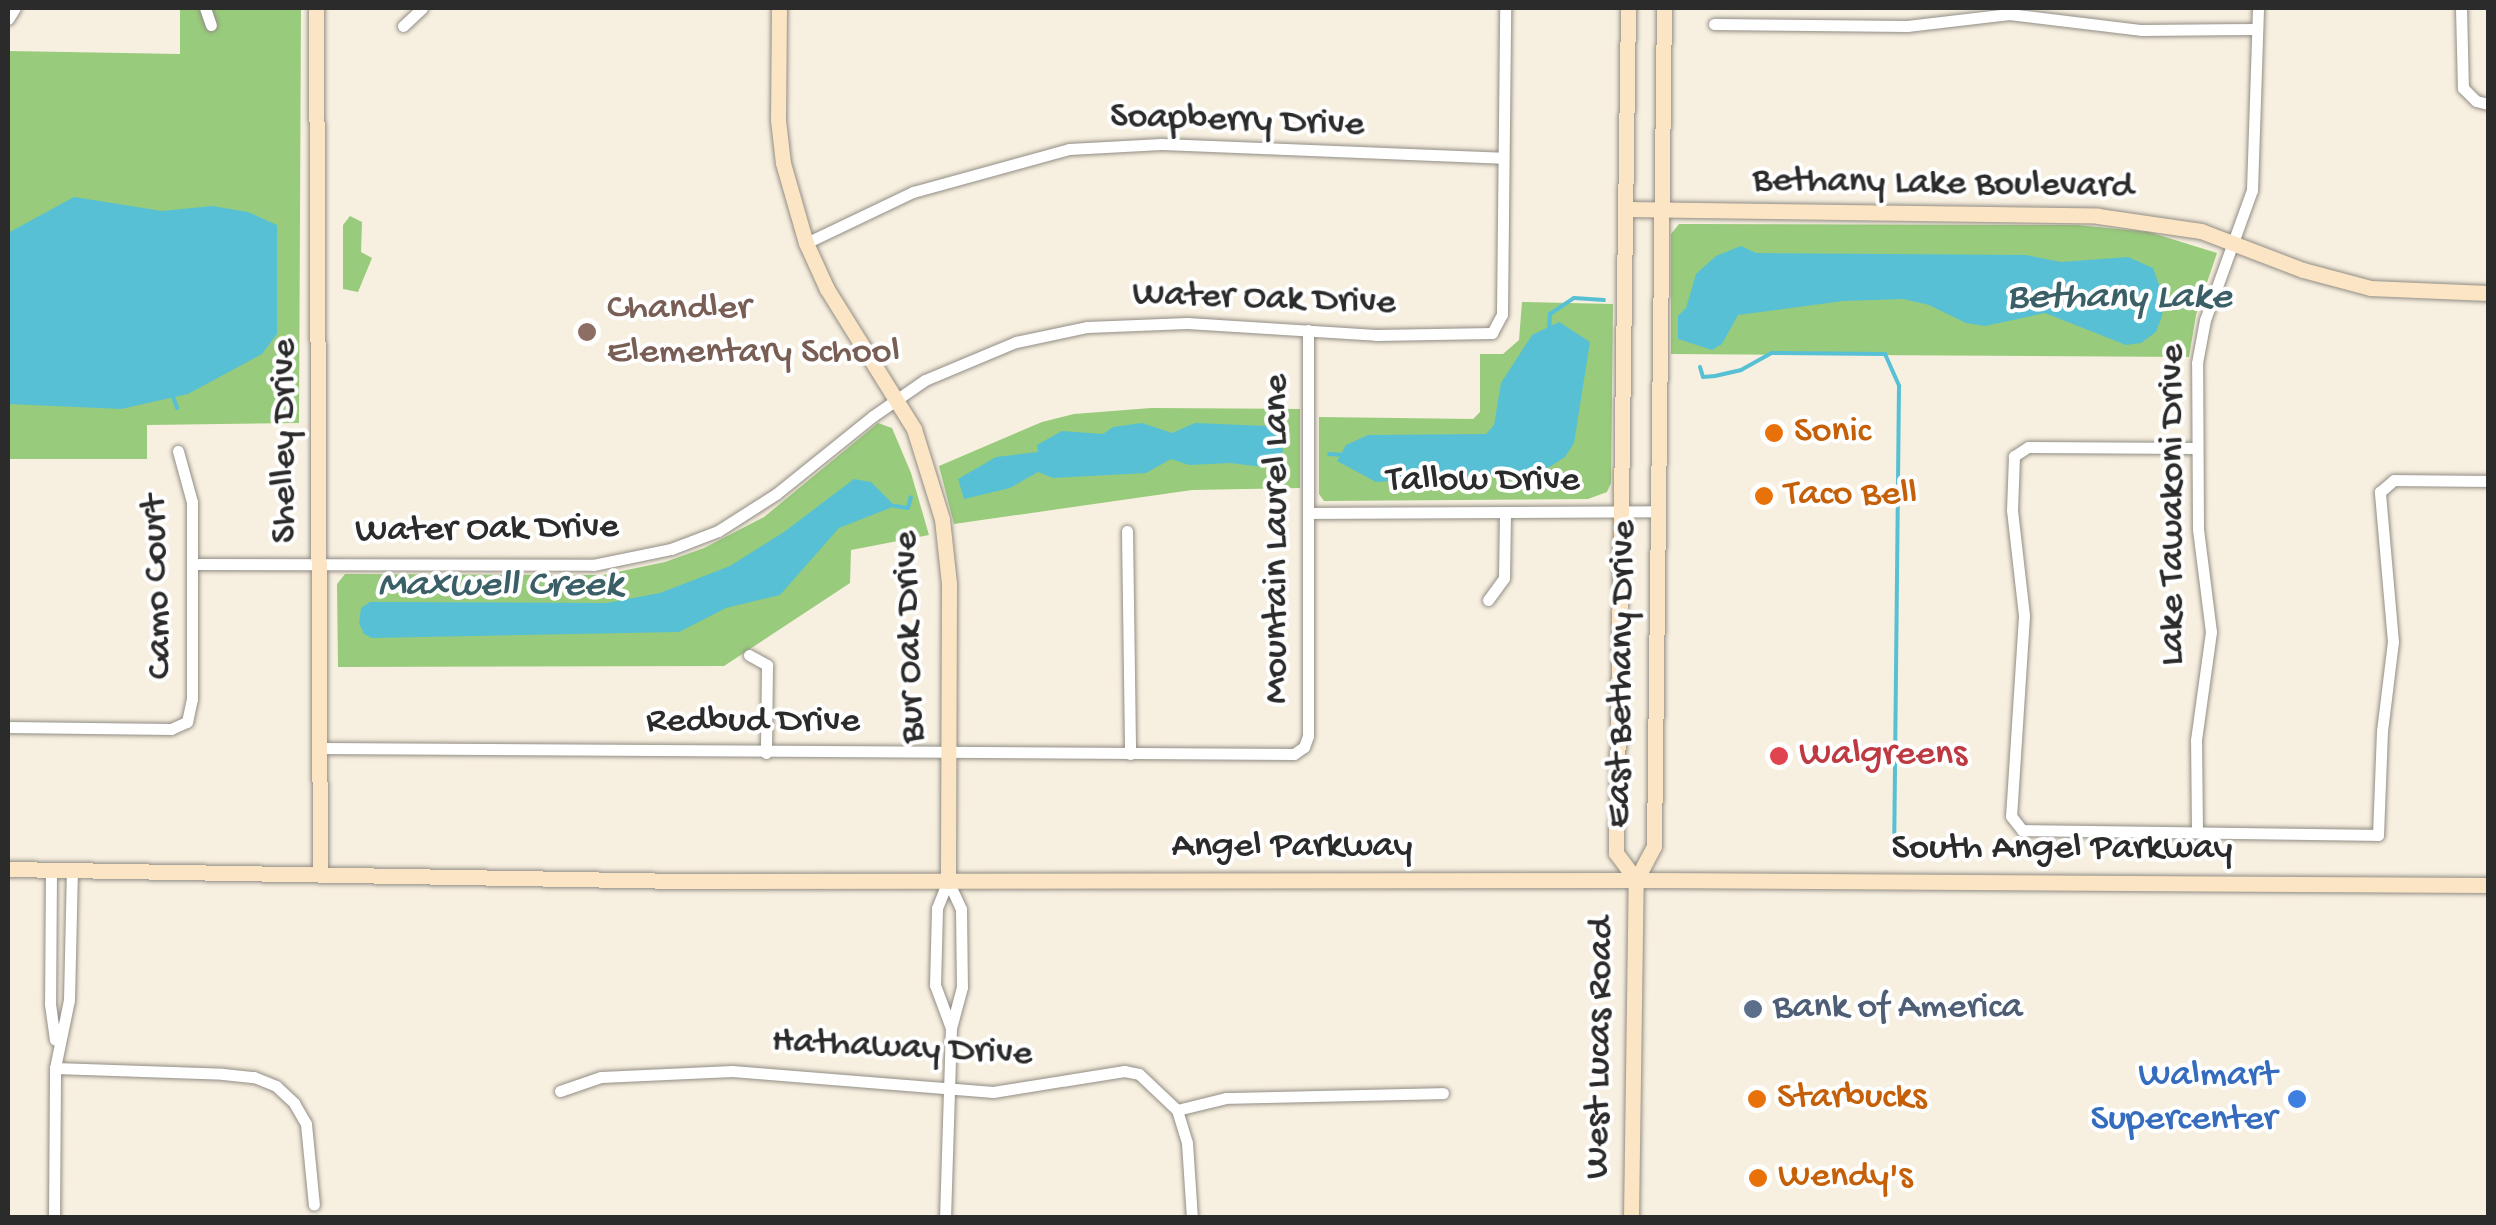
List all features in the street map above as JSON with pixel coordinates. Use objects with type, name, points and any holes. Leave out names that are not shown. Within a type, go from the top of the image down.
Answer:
[{"type":"main road","name":"Shelley Drive","points":[[316,8],[320,874]]},
{"type":"main road","name":"Bur Oak Drive","points":[[779,8],[778,120],[783,163],[806,243],[827,289],[896,398],[926,461],[946,545],[948,881]]},
{"type":"main road","name":"East Bethany Drive","points":[[1628,8],[1616,853],[1636,880],[1654,846],[1664,8]]},
{"type":"main road","name":"Bethany Lake Boulevard","points":[[1626,210],[2098,216],[2200,231],[2370,288],[2488,293]]},
{"type":"main road","name":"Angel Parkway","points":[[8,869],[948,881],[1636,880]]},
{"type":"main road","name":"South Angel Parkway","points":[[1636,880],[2488,885]]},
{"type":"main road","name":"West Lucas Road","points":[[1631,1218],[1636,880]]},
{"type":"street","points":[[8,19],[15,8]]},
{"type":"street","points":[[205,8],[212,26]]},
{"type":"street","points":[[402,26],[422,8]]},
{"type":"street","points":[[1504,158],[1505,8]]},
{"type":"street","name":"Lake Tawakoni Drive","points":[[2197,831],[2196,740],[2211,632],[2198,529],[2200,342],[2252,190],[2258,8]]},
{"type":"street","points":[[2461,8],[2461,79],[2468,96],[2488,104]]},
{"type":"street","points":[[1714,24],[1907,26],[2009,14],[2142,30],[2257,29]]},
{"type":"street","name":"Soapberry Drive","points":[[806,243],[914,192],[1069,149],[1162,144],[1504,158]]},
{"type":"street","name":"Water Oak Drive","points":[[192,564],[593,565],[672,550],[718,531],[776,494],[896,398],[925,380],[1016,342],[1087,326],[1187,323],[1487,335],[1496,330],[1502,314],[1504,158]]},
{"type":"street","name":"Mountain Laurel Lane","points":[[1304,747],[1308,736],[1308,330]]},
{"type":"street","points":[[2197,448],[2028,447],[2014,456],[2012,510],[2024,616],[2012,739],[2011,816],[2018,828],[2378,835],[2382,731],[2394,642],[2380,492],[2394,480],[2488,481]]},
{"type":"street","name":"Camo Court","points":[[8,727],[171,729],[187,722],[192,699],[192,502],[178,451]]},
{"type":"street","name":"Tallow Drive","points":[[1308,514],[1658,511]]},
{"type":"street","points":[[1488,600],[1504,578],[1506,512]]},
{"type":"street","points":[[1128,531],[1130,754]]},
{"type":"street","points":[[749,655],[767,664],[766,754]]},
{"type":"street","name":"Redbud Drive","points":[[319,748],[766,754],[1294,754],[1304,747]]},
{"type":"street","points":[[54,1218],[56,1068],[69,1000],[72,869]]},
{"type":"street","points":[[51,870],[50,1004],[57,1049]]},
{"type":"street","points":[[948,881],[936,908],[935,985],[951,1028]]},
{"type":"street","points":[[945,1218],[951,1028],[962,986],[962,909],[948,881]]},
{"type":"street","points":[[56,1068],[223,1074],[254,1077],[276,1086],[294,1103],[306,1124],[314,1206]]},
{"type":"street","name":"Hathaway Drive","points":[[560,1091],[600,1077],[718,1070],[948,1089],[1030,1088],[1124,1070],[1139,1074],[1177,1110]]},
{"type":"street","points":[[1192,1218],[1187,1143],[1177,1110],[1226,1098],[1443,1093]]},
{"type":"green space","points":[[180,8],[301,8],[299,423],[147,425],[147,459],[8,459],[8,51],[180,54]]},
{"type":"green space","points":[[350,216],[362,222],[361,252],[372,258],[358,292],[343,289],[343,225]]},
{"type":"green space","points":[[1679,224],[2077,225],[2149,232],[2217,253],[2196,315],[2189,357],[1671,354],[1671,234]]},
{"type":"green space","points":[[1522,302],[1613,304],[1611,483],[1607,492],[1588,499],[1324,501],[1319,494],[1319,417],[1473,419],[1480,412],[1480,354],[1503,354],[1519,340]]},
{"type":"green space","points":[[1151,408],[1300,409],[1300,488],[1192,490],[954,524],[939,466],[1042,422],[1074,414]]},
{"type":"green space","points":[[878,423],[892,428],[911,473],[929,535],[851,550],[850,583],[724,666],[338,667],[337,584],[345,574],[603,575],[665,562],[704,548],[764,517]]},
{"type":"water","points":[[74,197],[162,211],[212,206],[248,212],[277,225],[277,334],[262,354],[188,394],[121,409],[8,404],[8,233]]},
{"type":"water","name":"Bethany Lake","points":[[1741,246],[1756,253],[2026,255],[2061,262],[2128,257],[2153,268],[2164,299],[2162,316],[2156,332],[2141,343],[2126,345],[2045,313],[1985,326],[1966,323],[1929,305],[1903,299],[1843,301],[1738,315],[1722,344],[1712,350],[1678,339],[1678,316],[1686,308],[1696,274],[1716,256]]},
{"type":"water","points":[[1559,322],[1590,342],[1574,443],[1565,457],[1543,471],[1376,482],[1337,461],[1346,445],[1368,435],[1486,434],[1494,425],[1501,383],[1532,335]]},
{"type":"water","points":[[1142,423],[1172,433],[1195,423],[1266,426],[1278,432],[1283,451],[1275,463],[1263,467],[1230,463],[1189,465],[1171,459],[1146,473],[1053,478],[1038,472],[1010,488],[964,499],[958,479],[996,457],[1038,452],[1037,445],[1062,431],[1103,434],[1113,427]]},
{"type":"water","points":[[854,479],[871,482],[895,506],[839,528],[780,595],[726,608],[679,632],[372,638],[364,634],[359,623],[361,608],[370,602],[607,603],[660,593],[730,566],[784,532]]},
{"type":"waterway","name":"Maxwell Creek","points":[[1549,331],[1550,314],[1574,298],[1604,300]]},
{"type":"waterway","points":[[1700,367],[1703,377],[1741,370],[1772,353],[1885,354],[1899,386],[1894,833]]},
{"type":"waterway","name":"Maxwell Creek","points":[[172,394],[177,408]]},
{"type":"waterway","name":"Maxwell Creek","points":[[1329,454],[1344,455]]},
{"type":"waterway","name":"Maxwell Creek","points":[[895,506],[908,508],[911,497]]},
{"type":"place","name":"Chandler Elementary School","points":[[587,332]]},
{"type":"place","name":"Sonic","points":[[1774,433]]},
{"type":"place","name":"Taco Bell","points":[[1764,496]]},
{"type":"place","name":"Walgreens","points":[[1779,756]]},
{"type":"place","name":"Bank of America","points":[[1753,1009]]},
{"type":"place","name":"Starbucks","points":[[1757,1099]]},
{"type":"place","name":"Walmart Supercenter","points":[[2297,1099]]},
{"type":"place","name":"Wendy's","points":[[1758,1178]]}]
